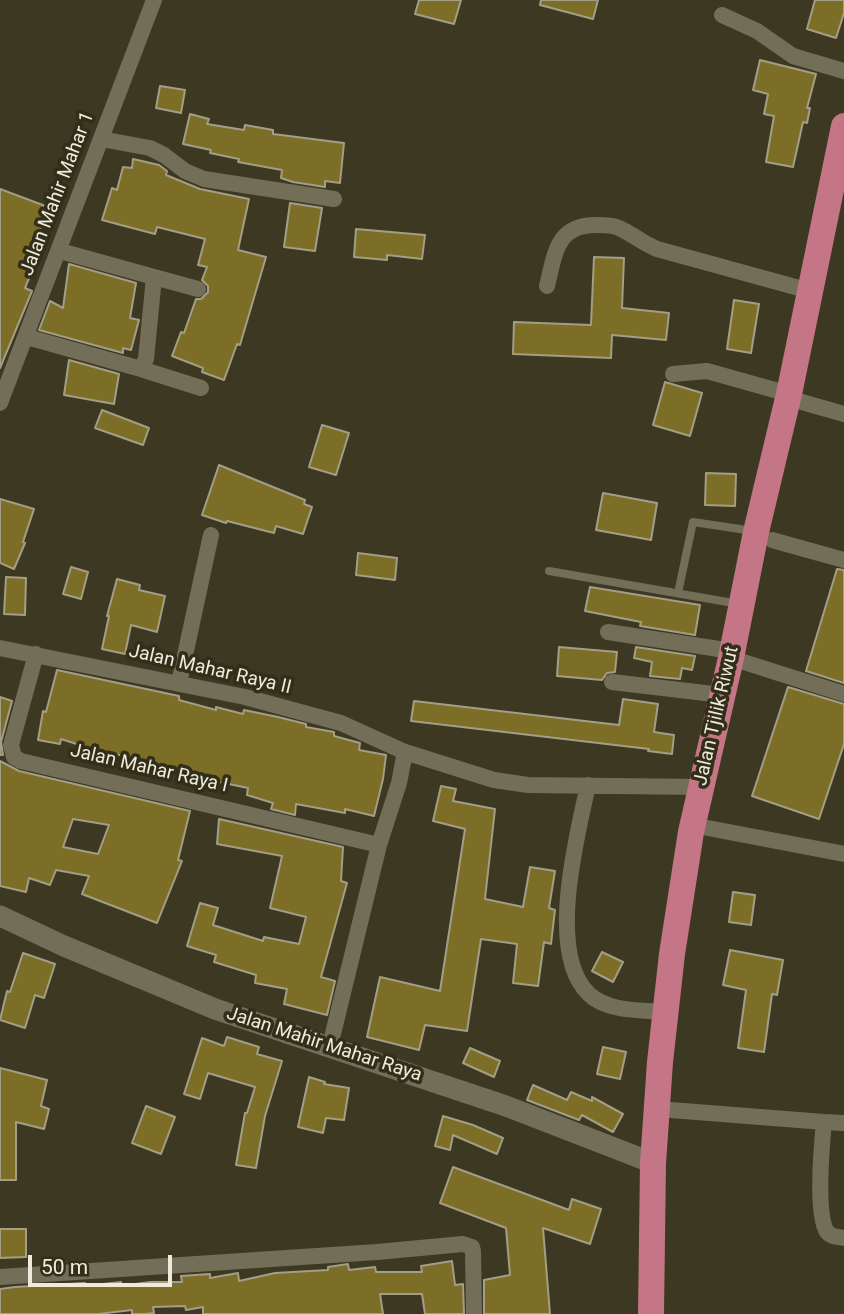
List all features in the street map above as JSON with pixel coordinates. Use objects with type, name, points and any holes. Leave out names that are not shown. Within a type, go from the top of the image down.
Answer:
[{"type":"highway","name":"Jalan Tjilik Riwut","points":[[651,1314],[653,1163],[666,1012],[692,825],[741,604],[764,536],[810,291],[838,180],[844,127]]},
{"type":"main road","name":"Jalan Mahir Mahar Raya","points":[[1,919],[215,1009],[506,1106],[653,1163]]},
{"type":"street","name":"Jalan Mahir Mahar 1","points":[[0,403],[154,0]]},
{"type":"street","points":[[722,15],[757,31],[793,56],[844,71]]},
{"type":"street","points":[[101,139],[150,148],[204,179],[334,199]]},
{"type":"street","points":[[547,286],[560,240],[568,231],[589,225],[610,225],[657,249],[810,291]]},
{"type":"street","points":[[60,251],[198,289]]},
{"type":"street","points":[[141,369],[148,345],[154,277]]},
{"type":"street","points":[[27,337],[201,388]]},
{"type":"street","points":[[674,374],[707,371],[844,414]]},
{"type":"street","points":[[179,683],[211,535]]},
{"type":"street","points":[[764,536],[844,560]]},
{"type":"street","points":[[608,632],[731,654],[844,694]]},
{"type":"street","name":"Jalan Mahar Raya II","points":[[0,648],[245,697],[341,723],[405,752],[508,783],[702,787]]},
{"type":"street","name":"Jalan Mahar Raya I","points":[[36,654],[11,745],[14,757],[21,761],[379,845]]},
{"type":"street","points":[[612,682],[722,695]]},
{"type":"street","points":[[330,1046],[379,845],[399,783],[405,752]]},
{"type":"street","points":[[588,785],[571,863],[568,905],[568,948],[576,975],[589,995],[615,1007],[666,1012]]},
{"type":"street","points":[[692,825],[844,854]]},
{"type":"street","points":[[658,1109],[844,1123]]},
{"type":"street","points":[[824,1122],[820,1166],[823,1221],[826,1231],[844,1238]]},
{"type":"street","points":[[0,1277],[463,1244],[472,1247],[473,1251],[474,1314]]},
{"type":"lane","points":[[678,593],[693,522],[764,536]]},
{"type":"lane","points":[[549,571],[741,604]]},
{"type":"building","points":[[419,0],[461,0],[454,24],[415,14]]},
{"type":"building","points":[[541,0],[598,0],[593,19],[540,5]]},
{"type":"building","points":[[815,0],[844,0],[844,13],[836,38],[807,29]]},
{"type":"building","points":[[760,60],[816,74],[807,108],[810,108],[807,123],[803,122],[793,167],[766,162],[774,116],[764,114],[768,94],[753,90]]},
{"type":"building","points":[[160,86],[185,90],[181,113],[156,108]]},
{"type":"building","points":[[190,114],[209,119],[207,124],[244,130],[245,125],[273,130],[273,134],[344,143],[340,183],[325,181],[325,187],[293,182],[281,178],[282,170],[238,162],[239,159],[183,144]]},
{"type":"building","points":[[133,159],[159,165],[167,171],[166,175],[200,189],[249,199],[238,250],[266,257],[240,345],[237,344],[224,380],[172,356],[181,332],[184,333],[196,299],[201,299],[208,292],[208,286],[202,280],[207,267],[198,265],[205,239],[157,227],[155,234],[102,220],[112,188],[117,190],[123,167],[132,168]]},
{"type":"building","points":[[0,189],[48,207],[38,236],[45,239],[25,288],[32,291],[0,368]]},
{"type":"building","points":[[290,203],[322,208],[315,251],[284,247]]},
{"type":"building","points":[[356,229],[425,235],[422,259],[387,255],[387,260],[354,257]]},
{"type":"building","points":[[594,257],[624,258],[622,308],[669,313],[666,340],[612,335],[611,358],[513,354],[514,322],[591,325]]},
{"type":"building","points":[[69,264],[136,283],[130,318],[139,320],[131,350],[123,348],[123,353],[39,330],[50,301],[63,308]]},
{"type":"building","points":[[734,300],[759,304],[751,353],[727,349]]},
{"type":"building","points":[[69,360],[119,374],[114,404],[64,395]]},
{"type":"building","points":[[665,382],[702,393],[690,436],[653,425]]},
{"type":"building","points":[[102,410],[149,428],[143,445],[95,428]]},
{"type":"building","points":[[322,425],[349,433],[336,475],[309,467]]},
{"type":"building","points":[[219,465],[305,500],[304,504],[312,507],[303,534],[276,526],[274,533],[202,515]]},
{"type":"building","points":[[706,473],[736,474],[735,506],[705,505]]},
{"type":"building","points":[[603,493],[657,503],[651,540],[596,530]]},
{"type":"building","points":[[0,499],[34,509],[23,542],[25,543],[14,569],[0,563]]},
{"type":"building","points":[[358,553],[397,558],[395,580],[356,575]]},
{"type":"building","points":[[71,567],[88,572],[81,599],[63,594]]},
{"type":"building","points":[[837,569],[844,570],[844,683],[806,671]]},
{"type":"building","points":[[6,577],[26,578],[25,615],[4,614]]},
{"type":"building","points":[[117,579],[140,585],[139,590],[165,596],[157,632],[131,625],[125,654],[102,649]]},
{"type":"building","points":[[590,587],[700,605],[695,635],[640,626],[641,622],[585,611]]},
{"type":"building","points":[[559,647],[617,652],[615,672],[607,673],[602,680],[557,676]]},
{"type":"building","points":[[636,647],[695,656],[692,670],[682,668],[680,679],[650,676],[652,662],[634,658]]},
{"type":"building","points":[[57,670],[179,696],[179,700],[216,710],[216,707],[243,714],[244,710],[278,717],[306,724],[306,727],[334,732],[334,736],[360,743],[359,750],[386,755],[374,816],[345,809],[345,813],[296,804],[295,815],[271,809],[273,803],[247,795],[248,788],[195,777],[196,773],[112,753],[111,755],[61,739],[60,744],[38,740],[43,711],[46,712]]},
{"type":"building","points":[[788,687],[844,704],[844,744],[819,819],[752,796]]},
{"type":"building","points":[[0,697],[12,701],[1,742],[3,755],[0,755]]},
{"type":"building","points":[[623,699],[658,704],[654,732],[674,735],[672,754],[411,721],[414,701],[619,725]]},
{"type":"building","points":[[0,761],[19,771],[190,811],[178,860],[182,861],[157,923],[82,894],[89,876],[56,870],[50,885],[29,878],[26,892],[0,886]],"holes":[[[73,819],[109,825],[98,854],[63,847]]]},
{"type":"building","points":[[441,786],[456,789],[453,801],[495,809],[485,899],[523,907],[530,867],[555,871],[549,908],[555,910],[551,944],[544,942],[538,986],[513,983],[517,944],[481,939],[467,1031],[425,1025],[419,1050],[367,1037],[380,977],[440,991],[465,829],[433,821]]},
{"type":"building","points":[[219,819],[343,847],[341,881],[347,883],[321,977],[335,981],[327,1015],[284,1004],[287,989],[255,983],[256,975],[214,962],[216,955],[187,946],[200,903],[218,908],[213,925],[263,941],[264,937],[299,944],[306,917],[270,908],[282,856],[217,844]]},
{"type":"building","points":[[733,892],[755,895],[751,925],[729,922]]},
{"type":"building","points":[[730,950],[783,960],[777,995],[772,994],[764,1052],[738,1048],[746,990],[723,985]]},
{"type":"building","points":[[602,952],[623,962],[613,982],[592,971]]},
{"type":"building","points":[[23,953],[55,964],[44,998],[35,995],[25,1028],[0,1020],[7,991],[10,992]]},
{"type":"building","points":[[227,1037],[259,1047],[257,1054],[282,1061],[265,1116],[256,1168],[236,1165],[245,1113],[255,1087],[208,1073],[200,1099],[184,1094],[202,1038],[224,1046]]},
{"type":"building","points":[[603,1047],[626,1052],[620,1079],[597,1074]]},
{"type":"building","points":[[470,1048],[500,1061],[494,1077],[463,1063]]},
{"type":"building","points":[[0,1068],[47,1080],[41,1106],[49,1109],[44,1129],[16,1122],[16,1180],[0,1180]]},
{"type":"building","points":[[309,1077],[325,1082],[324,1084],[349,1088],[344,1120],[326,1118],[323,1133],[298,1127]]},
{"type":"building","points":[[533,1085],[567,1100],[571,1092],[592,1101],[592,1097],[623,1114],[613,1132],[582,1115],[579,1120],[527,1100]]},
{"type":"building","points":[[146,1106],[175,1117],[161,1154],[132,1143]]},
{"type":"building","points":[[443,1116],[503,1138],[497,1154],[453,1135],[450,1150],[435,1146]]},
{"type":"building","points":[[453,1167],[569,1210],[572,1199],[601,1209],[590,1244],[543,1228],[550,1314],[484,1314],[484,1280],[510,1275],[506,1228],[440,1203]]},
{"type":"building","points":[[0,1229],[26,1229],[26,1257],[0,1258]]},
{"type":"building","points":[[452,1261],[455,1285],[463,1284],[464,1314],[425,1314],[422,1294],[380,1294],[383,1314],[203,1314],[203,1307],[186,1310],[185,1306],[153,1307],[154,1313],[145,1314],[132,1314],[132,1310],[98,1314],[0,1314],[0,1289],[15,1287],[85,1283],[85,1286],[121,1282],[121,1286],[182,1282],[181,1276],[210,1274],[210,1278],[238,1273],[239,1281],[275,1273],[328,1270],[328,1267],[348,1264],[349,1270],[375,1267],[376,1272],[422,1272],[421,1266]]}]
